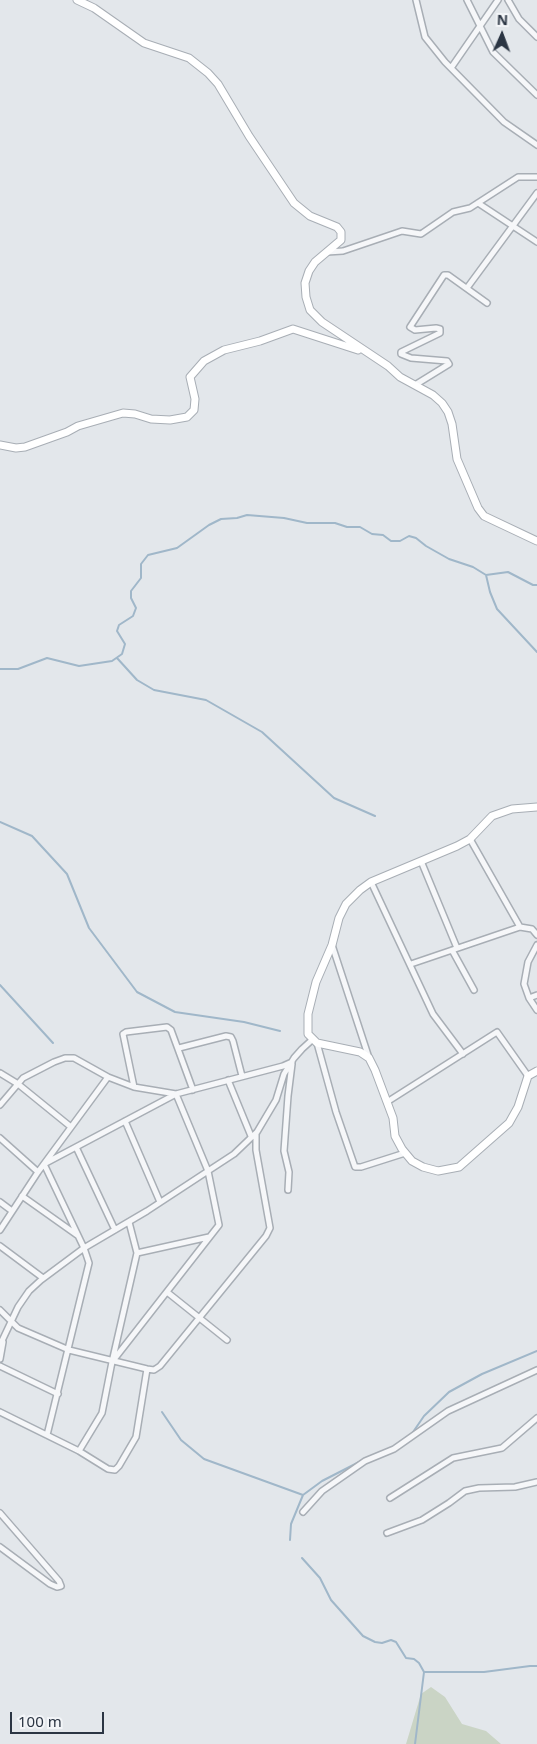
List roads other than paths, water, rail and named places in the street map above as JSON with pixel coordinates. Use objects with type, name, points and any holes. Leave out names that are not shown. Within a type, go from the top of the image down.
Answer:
[{"type":"main road","points":[[77,0],[94,8],[144,43],[189,58],[208,73],[218,84],[249,136],[294,202],[310,216],[337,227],[341,232],[341,240],[326,252],[309,272],[305,283],[306,297],[310,310],[322,322],[442,402],[448,412],[457,459],[478,508],[484,516],[537,541]]},
{"type":"main road","points":[[0,445],[16,448],[24,446],[67,432],[78,426],[124,414],[136,414],[151,419],[170,420],[187,417],[194,410],[195,399],[190,377],[204,361],[224,350],[260,341],[293,329],[364,351]]},
{"type":"main road","points":[[537,807],[512,809],[492,816],[470,839],[371,882],[360,890],[346,904],[339,918],[332,945],[316,982],[308,1014],[308,1034],[315,1041],[360,1052],[369,1058],[393,1118],[395,1136],[405,1153],[412,1161],[423,1167],[438,1171],[459,1167],[509,1123],[518,1107],[528,1076],[537,1071]]},
{"type":"street","points":[[416,0],[425,37],[451,68],[504,122],[537,145]]},
{"type":"street","points":[[467,0],[493,52],[537,95]]},
{"type":"street","points":[[451,68],[498,0]]},
{"type":"street","points":[[508,0],[519,19],[537,37]]},
{"type":"street","points":[[326,252],[343,250],[402,230],[421,234],[453,212],[470,208],[518,177],[534,177],[537,181]]},
{"type":"street","points":[[467,288],[537,193]]},
{"type":"street","points":[[478,203],[537,242]]},
{"type":"street","points":[[415,385],[449,364],[447,362],[411,358],[401,354],[401,352],[440,333],[440,329],[436,328],[414,330],[410,327],[444,275],[448,275],[487,303]]},
{"type":"street","points":[[470,839],[520,927]]},
{"type":"street","points":[[421,861],[454,949],[474,990]]},
{"type":"street","points":[[371,882],[433,1014],[463,1054]]},
{"type":"street","points":[[411,964],[520,927],[532,929],[537,935]]},
{"type":"street","points":[[332,945],[369,1058]]},
{"type":"street","points":[[537,945],[528,962],[524,984],[529,998],[537,1010]]},
{"type":"street","points":[[529,998],[537,996]]},
{"type":"street","points":[[134,1086],[123,1034],[126,1032],[170,1028],[193,1090]]},
{"type":"street","points":[[387,1102],[497,1032],[528,1076]]},
{"type":"street","points":[[179,1048],[226,1036],[231,1038],[242,1076]]},
{"type":"street","points":[[0,1359],[11,1320],[29,1291],[43,1278],[84,1248],[129,1222],[234,1154],[254,1135],[268,1115],[276,1100],[284,1074],[302,1048],[315,1041],[355,1167],[361,1167],[405,1153]]},
{"type":"street","points":[[0,1105],[23,1078],[65,1058],[74,1058],[108,1077],[134,1086],[176,1094]]},
{"type":"street","points":[[44,1164],[176,1094],[293,1062]]},
{"type":"street","points":[[288,1190],[289,1172],[284,1151],[288,1096],[293,1062]]},
{"type":"street","points":[[0,1073],[18,1084],[71,1127]]},
{"type":"street","points":[[0,1230],[38,1172],[108,1077]]},
{"type":"street","points":[[0,1310],[18,1328],[69,1350],[147,1369],[154,1370],[160,1366],[266,1236],[270,1228],[254,1135],[228,1080]]},
{"type":"street","points":[[112,1362],[219,1225],[208,1171],[176,1094]]},
{"type":"street","points":[[125,1121],[160,1202]]},
{"type":"street","points":[[0,1138],[38,1172]]},
{"type":"street","points":[[76,1147],[115,1230]]},
{"type":"street","points":[[44,1164],[79,1236],[89,1263],[47,1435]]},
{"type":"street","points":[[22,1196],[79,1236]]},
{"type":"street","points":[[0,1202],[12,1211]]},
{"type":"street","points":[[79,1451],[102,1413],[112,1362],[138,1254],[129,1222]]},
{"type":"street","points":[[138,1254],[209,1237]]},
{"type":"street","points":[[0,1246],[43,1278]]},
{"type":"street","points":[[167,1292],[227,1340]]},
{"type":"street","points":[[0,1345],[5,1336]]},
{"type":"street","points":[[0,1366],[58,1394]]},
{"type":"street","points":[[0,1412],[79,1451],[108,1469],[115,1470],[136,1438],[147,1369]]},
{"type":"street","points":[[303,1512],[322,1491],[365,1461],[394,1449],[448,1411],[537,1370]]},
{"type":"street","points":[[390,1498],[453,1458],[502,1448],[537,1418]]},
{"type":"street","points":[[387,1533],[422,1520],[465,1491],[479,1488],[515,1487],[537,1482]]},
{"type":"street","points":[[0,1513],[59,1581],[61,1586],[57,1587],[50,1584],[0,1547]]},
{"type":"waterway","points":[[0,669],[18,669],[47,658],[79,666],[112,661],[122,654],[125,644],[117,631],[119,625],[133,616],[136,608],[131,598],[131,591],[141,578],[141,564],[148,555],[177,548],[209,525],[221,519],[247,515],[284,518],[307,523],[335,523],[347,527],[360,527],[372,534],[383,535],[391,541],[400,541],[409,536],[416,538],[449,559],[473,567],[486,575],[508,572],[533,585],[537,585]]},
{"type":"waterway","points":[[486,575],[497,609],[537,652]]},
{"type":"waterway","points":[[117,658],[137,680],[154,690],[206,700],[262,732],[334,798],[375,816]]},
{"type":"waterway","points":[[0,822],[32,836],[67,874],[89,928],[137,992],[175,1012],[244,1022],[280,1031]]},
{"type":"waterway","points":[[0,985],[53,1043]]},
{"type":"waterway","points":[[411,1435],[424,1416],[449,1392],[482,1374],[537,1351]]},
{"type":"waterway","points":[[162,1412],[181,1440],[204,1459],[303,1495]]},
{"type":"waterway","points":[[290,1540],[291,1524],[303,1495],[322,1481],[365,1459]]},
{"type":"waterway","points":[[302,1558],[320,1578],[331,1600],[363,1636],[375,1642],[382,1643],[391,1640],[396,1642],[406,1658],[414,1659],[419,1663],[424,1672],[415,1744]]},
{"type":"waterway","points":[[425,1672],[484,1672],[537,1666]]}]
